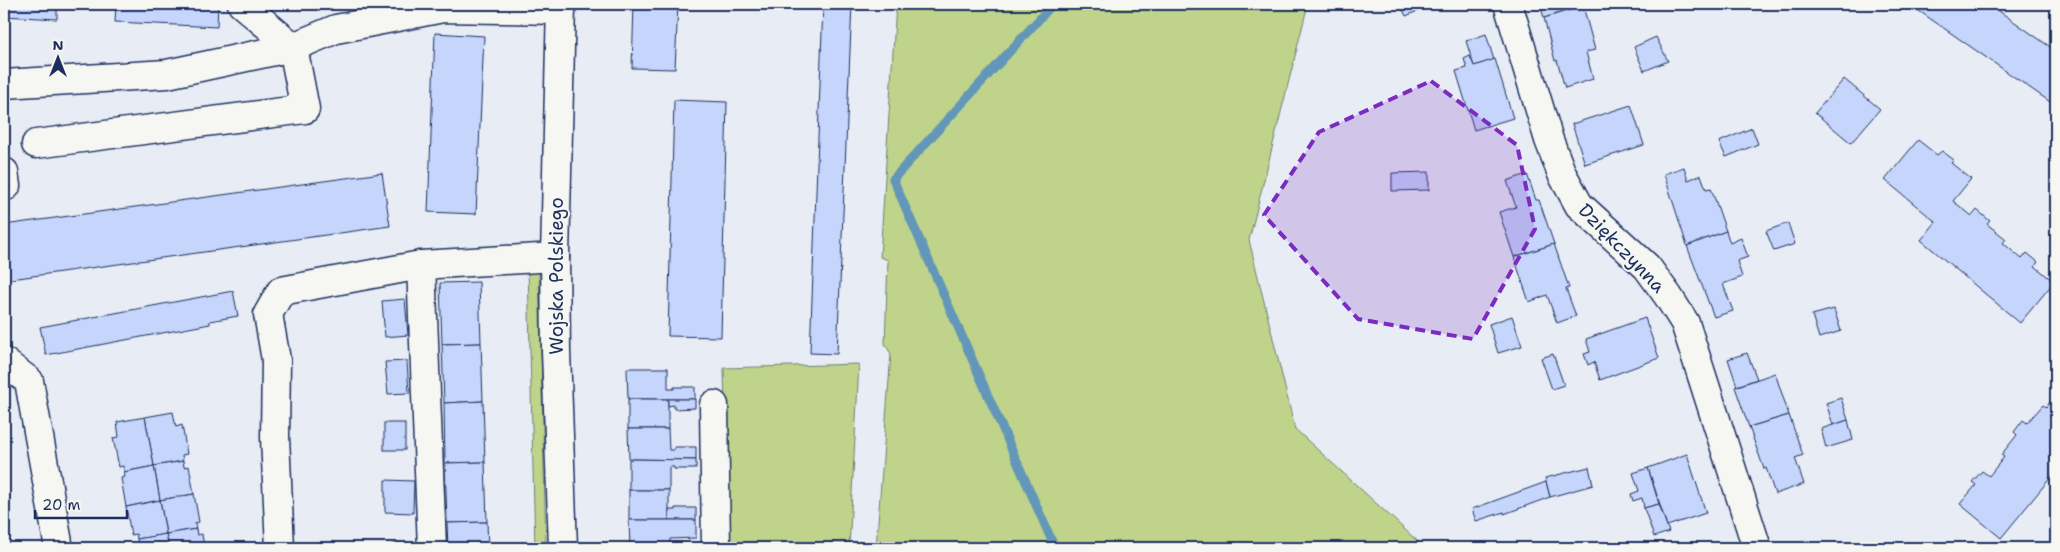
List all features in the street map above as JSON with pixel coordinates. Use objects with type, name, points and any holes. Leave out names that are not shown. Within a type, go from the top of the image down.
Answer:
[{"type":"street","points":[[36,144],[304,109],[293,47],[242,4]]},
{"type":"street","name":"Dziękczynna","points":[[1508,4],[1549,140],[1562,174],[1579,205],[1647,267],[1684,322],[1757,548]]},
{"type":"street","points":[[4,84],[167,74],[293,47],[336,29],[443,6],[561,7]]},
{"type":"street","name":"Wojska Polskiego","points":[[561,7],[555,257],[556,361],[563,548]]},
{"type":"street","points":[[280,548],[275,437],[276,360],[268,314],[281,291],[421,265],[555,257]]},
{"type":"street","points":[[421,265],[432,548]]},
{"type":"street","points":[[4,362],[29,381],[59,548]]},
{"type":"street","points":[[714,404],[716,548]]},
{"type":"highlighted area","points":[[1431,81],[1517,145],[1535,229],[1473,339],[1358,319],[1264,215],[1319,132]]},
{"type":"green space","points":[[896,4],[1308,4],[1249,240],[1295,429],[1425,548],[876,548],[891,354],[885,344],[888,260],[880,257]]},
{"type":"green space","points":[[528,268],[539,272],[546,548],[535,548]]},
{"type":"green space","points":[[859,364],[849,548],[728,548],[724,368]]},
{"type":"building","points":[[4,4],[57,4],[57,19],[4,16]]},
{"type":"building","points":[[116,4],[218,4],[217,27],[115,22]]},
{"type":"building","points":[[634,4],[678,4],[675,69],[632,68]]},
{"type":"building","points":[[823,4],[852,4],[837,354],[810,353]]},
{"type":"building","points":[[1400,4],[1434,4],[1406,16]]},
{"type":"building","points":[[1540,4],[1582,4],[1583,6],[1544,18]]},
{"type":"building","points":[[1909,4],[1989,4],[2056,51],[2056,106]]},
{"type":"building","points":[[1583,6],[1595,50],[1586,52],[1593,79],[1565,88],[1557,60],[1555,61],[1544,18]]},
{"type":"building","points":[[435,33],[484,36],[476,214],[428,212]]},
{"type":"building","points":[[1486,34],[1494,60],[1474,66],[1466,41]]},
{"type":"building","points":[[1656,37],[1668,61],[1644,71],[1634,47]]},
{"type":"building","points":[[1470,56],[1474,66],[1495,59],[1513,118],[1474,130],[1456,71],[1467,68],[1464,59]]},
{"type":"building","points":[[1844,79],[1880,109],[1851,143],[1815,113]]},
{"type":"building","points":[[674,100],[727,102],[721,337],[668,336]]},
{"type":"building","points":[[1631,105],[1644,145],[1585,164],[1572,124]]},
{"type":"building","points":[[1752,128],[1758,144],[1726,157],[1719,142]]},
{"type":"building","points":[[1918,140],[1937,155],[1942,151],[1954,160],[1951,163],[1971,179],[1953,201],[1972,216],[1977,210],[1990,221],[1987,224],[2006,239],[2003,243],[2022,259],[2027,253],[2038,262],[2035,266],[2054,282],[2020,323],[1921,240],[1936,222],[1885,180]]},
{"type":"building","points":[[1684,167],[1688,180],[1701,175],[1706,189],[1711,188],[1726,231],[1687,246],[1664,174]]},
{"type":"building","points":[[1429,172],[1429,190],[1392,191],[1392,173]]},
{"type":"building","points":[[382,173],[390,226],[4,280],[4,225]]},
{"type":"building","points":[[1527,174],[1536,200],[1539,200],[1554,244],[1514,257],[1499,212],[1516,207],[1507,181]]},
{"type":"building","points":[[1788,223],[1795,244],[1774,251],[1766,231]]},
{"type":"building","points":[[1726,231],[1730,243],[1741,238],[1748,257],[1737,261],[1742,277],[1723,284],[1733,311],[1714,317],[1687,246]]},
{"type":"building","points":[[1554,244],[1569,288],[1566,289],[1576,316],[1557,323],[1547,295],[1529,302],[1514,257]]},
{"type":"building","points":[[479,282],[481,343],[442,344],[440,283]]},
{"type":"building","points":[[233,291],[238,316],[210,321],[210,324],[46,355],[40,327]]},
{"type":"building","points":[[405,299],[408,335],[385,337],[382,301]]},
{"type":"building","points":[[1834,309],[1841,331],[1819,338],[1812,315]]},
{"type":"building","points":[[1512,316],[1522,346],[1498,353],[1489,324]]},
{"type":"building","points":[[1645,318],[1659,358],[1600,380],[1594,362],[1588,365],[1584,354],[1590,352],[1586,339]]},
{"type":"building","points":[[481,343],[483,401],[444,403],[442,344]]},
{"type":"building","points":[[1747,353],[1757,379],[1737,386],[1728,359]]},
{"type":"building","points":[[1553,354],[1564,385],[1552,389],[1541,358]]},
{"type":"building","points":[[407,361],[409,393],[388,394],[385,362]]},
{"type":"building","points":[[627,368],[668,368],[668,389],[674,389],[674,387],[695,387],[695,399],[628,399]]},
{"type":"building","points":[[1775,373],[1789,415],[1749,427],[1735,387]]},
{"type":"building","points":[[2056,395],[2056,471],[2001,538],[1960,504],[1976,485],[1972,482],[1982,471],[1989,476],[2004,457],[2001,455],[2017,435],[2014,432],[2023,420],[2027,423],[2043,405],[2046,407]]},
{"type":"building","points":[[1841,398],[1848,420],[1833,425],[1826,403]]},
{"type":"building","points":[[628,399],[668,399],[668,429],[628,429]]},
{"type":"building","points":[[668,399],[695,399],[695,408],[674,409],[674,405],[668,406]]},
{"type":"building","points":[[483,401],[485,462],[445,463],[444,403]]},
{"type":"building","points":[[173,412],[176,427],[182,425],[187,454],[182,455],[183,461],[154,466],[145,417]]},
{"type":"building","points":[[1789,415],[1803,455],[1795,458],[1804,484],[1775,494],[1749,427]]},
{"type":"building","points":[[145,417],[154,466],[124,472],[123,466],[119,467],[113,438],[119,437],[117,422]]},
{"type":"building","points":[[1848,420],[1853,440],[1826,448],[1821,429]]},
{"type":"building","points":[[384,423],[405,423],[405,450],[384,450]]},
{"type":"building","points":[[628,429],[668,429],[669,450],[674,450],[674,447],[696,447],[696,460],[629,459]]},
{"type":"building","points":[[1687,454],[1706,513],[1667,526],[1648,468]]},
{"type":"building","points":[[629,459],[696,460],[696,469],[674,469],[674,467],[669,467],[669,490],[629,490]]},
{"type":"building","points":[[183,461],[184,467],[189,466],[194,494],[160,500],[154,466]]},
{"type":"building","points":[[485,462],[487,522],[447,523],[445,463]]},
{"type":"building","points":[[154,466],[160,500],[126,507],[121,478],[125,477],[124,472]]},
{"type":"building","points":[[1589,467],[1593,485],[1550,497],[1545,478]]},
{"type":"building","points":[[1648,468],[1659,504],[1644,508],[1642,498],[1633,501],[1631,494],[1639,491],[1633,473]]},
{"type":"building","points":[[385,480],[414,481],[413,513],[385,512]]},
{"type":"building","points":[[1546,482],[1550,497],[1504,514],[1504,512],[1476,521],[1472,509]]},
{"type":"building","points":[[629,490],[669,490],[669,520],[629,520]]},
{"type":"building","points":[[194,494],[199,522],[195,523],[196,529],[166,534],[160,500]]},
{"type":"building","points":[[160,500],[166,534],[137,539],[136,534],[131,535],[126,507]]},
{"type":"building","points":[[1659,504],[1669,532],[1654,537],[1644,508]]},
{"type":"building","points":[[675,508],[696,508],[696,520],[669,520],[669,510],[675,510]]},
{"type":"building","points":[[629,520],[696,520],[696,538],[670,539],[670,548],[630,548]]},
{"type":"building","points":[[487,522],[488,548],[448,548],[447,523]]},
{"type":"building","points":[[196,529],[197,535],[202,534],[204,548],[169,548],[166,534]]},
{"type":"building","points":[[166,534],[169,548],[133,548],[133,546],[138,545],[137,539]]},
{"type":"building","points":[[394,544],[415,544],[415,548],[394,548]]},
{"type":"waterway","points":[[1053,4],[893,179],[1055,548]]}]
